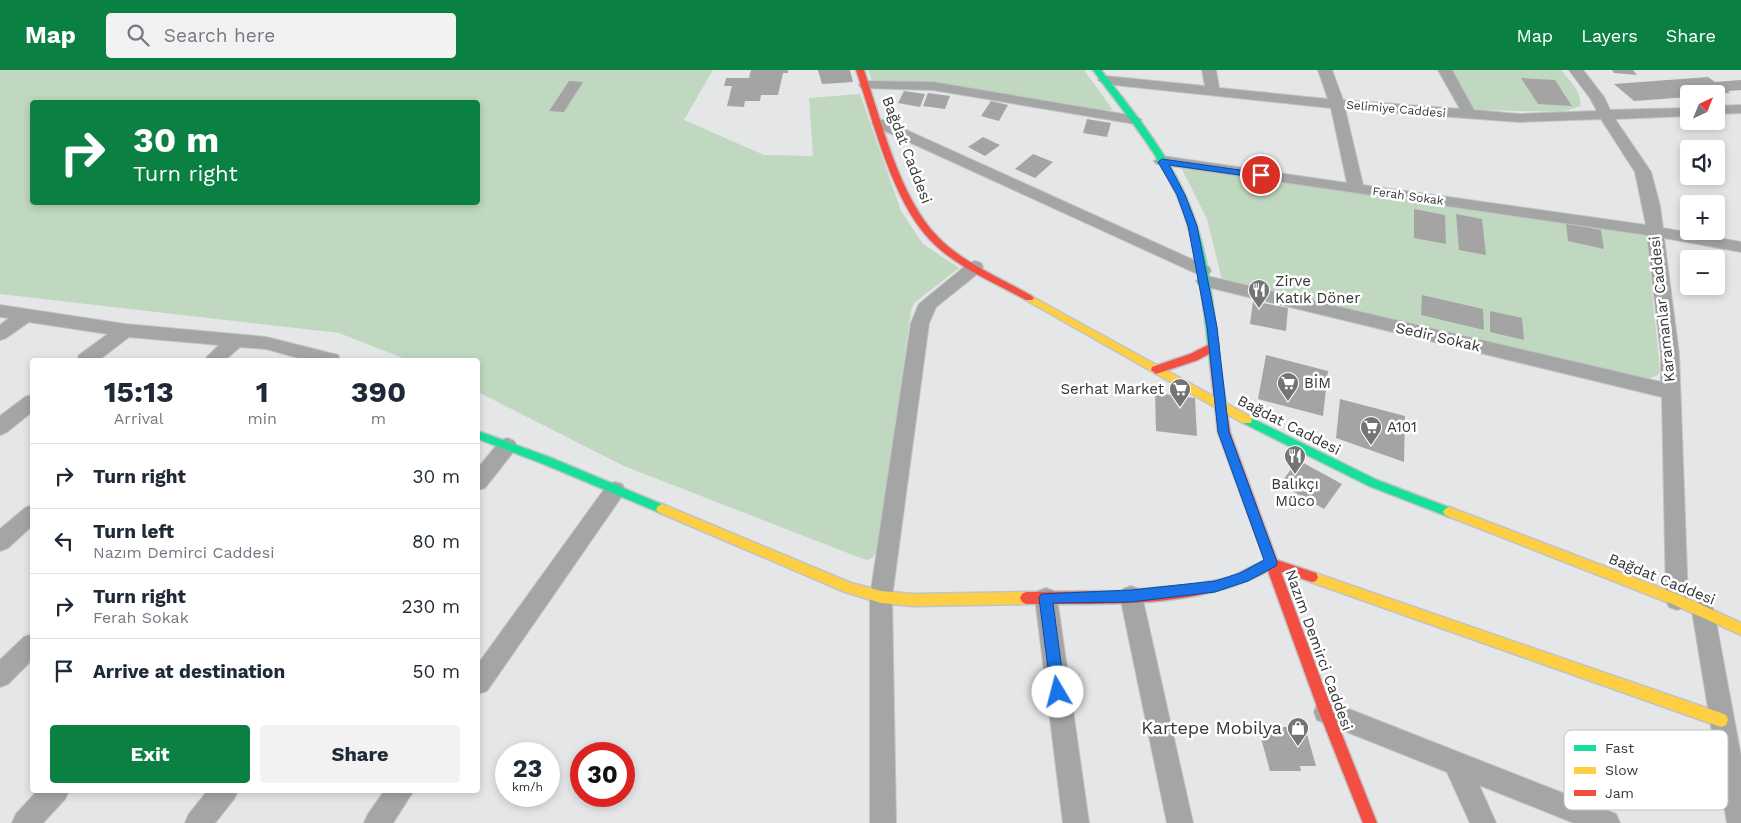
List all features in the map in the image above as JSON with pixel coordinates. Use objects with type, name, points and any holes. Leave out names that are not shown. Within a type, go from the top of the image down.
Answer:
[{"type":"main road","name":"Bağdat Caddesi","points":[[860,70],[903,189],[924,228],[935,240],[975,267],[1221,407],[1279,437],[1416,501],[1677,600],[1741,629]]},
{"type":"main road","name":"Nazım Demirci Caddesi","points":[[1101,75],[1135,120],[1181,195],[1192,226],[1204,276],[1224,432],[1235,450],[1271,562],[1326,712],[1370,823]]},
{"type":"main road","points":[[1156,370],[1194,356],[1214,346]]},
{"type":"main road","points":[[480,436],[849,588],[881,597],[913,600],[1131,596],[1215,587],[1243,578],[1271,562],[1721,720]]},
{"type":"main road","points":[[1263,440],[1279,437]]},
{"type":"street","points":[[1209,70],[1213,92]]},
{"type":"street","points":[[1325,70],[1337,104],[1356,188]]},
{"type":"street","points":[[1445,70],[1470,115]]},
{"type":"street","name":"Karamanlar Caddesi","points":[[1576,70],[1597,97],[1606,116],[1643,172],[1652,206],[1653,231],[1670,354],[1677,600]]},
{"type":"street","name":"Selimiye Caddesi","points":[[1101,75],[1213,92],[1470,115],[1551,119],[1680,112]]},
{"type":"street","points":[[866,86],[933,86],[1135,120]]},
{"type":"street","points":[[1725,110],[1741,109]]},
{"type":"street","name":"Sedir Sokak","points":[[879,123],[1204,276],[1672,392]]},
{"type":"street","name":"Ferah Sokak","points":[[1162,162],[1653,231],[1741,247]]},
{"type":"street","points":[[883,823],[881,597],[922,315],[930,303],[975,267]]},
{"type":"street","points":[[0,311],[124,330],[238,339],[290,348],[324,358]]},
{"type":"street","points":[[0,334],[26,315]]},
{"type":"street","points":[[89,358],[124,330]]},
{"type":"street","points":[[215,358],[238,339]]},
{"type":"street","points":[[0,427],[30,404]]},
{"type":"street","points":[[480,480],[507,446]]},
{"type":"street","points":[[480,680],[615,490]]},
{"type":"street","points":[[0,542],[30,516]]},
{"type":"street","points":[[1131,596],[1180,823]]},
{"type":"street","points":[[1046,598],[1076,823]]},
{"type":"street","points":[[1703,611],[1723,730]]},
{"type":"street","points":[[0,676],[30,647]]},
{"type":"street","points":[[1326,712],[1564,806]]},
{"type":"street","points":[[1728,758],[1740,823]]},
{"type":"street","points":[[1456,763],[1484,823]]},
{"type":"street","points":[[25,823],[53,793]]},
{"type":"street","points":[[198,823],[223,793]]},
{"type":"street","points":[[378,823],[399,793]]},
{"type":"street","points":[[1574,810],[1607,823]]},
{"type":"green space","points":[[0,70],[713,70],[684,120],[764,155],[813,156],[809,98],[860,94],[901,211],[923,244],[959,268],[914,303],[911,311],[879,549],[872,558],[867,560],[624,466],[480,393],[480,358],[403,358],[339,333],[0,294]]},
{"type":"green space","points":[[868,70],[1084,70],[1113,110],[1102,111],[936,83],[872,81]]},
{"type":"green space","points":[[1450,70],[1561,70],[1577,92],[1580,106],[1563,112],[1478,110],[1473,108]]},
{"type":"green space","points":[[1181,167],[1646,233],[1660,370],[1658,375],[1650,378],[1637,376],[1222,280],[1207,219]]},
{"type":"building","points":[[751,70],[788,70],[788,73],[783,73],[778,95],[761,95],[760,101],[745,101],[744,107],[727,106],[732,86],[724,86],[726,78],[749,78]]},
{"type":"building","points":[[818,70],[850,70],[853,82],[822,84]]},
{"type":"building","points":[[1612,70],[1633,70],[1637,75],[1614,73]]},
{"type":"building","points":[[1708,77],[1715,82],[1741,80],[1741,90],[1728,91],[1730,93],[1725,93],[1725,85],[1680,85],[1680,98],[1634,101],[1614,84]]},
{"type":"building","points":[[1521,78],[1555,80],[1572,106],[1538,104]]},
{"type":"building","points":[[569,81],[583,82],[564,112],[549,111]]},
{"type":"building","points":[[904,91],[925,94],[920,107],[898,103]]},
{"type":"building","points":[[928,93],[950,96],[945,109],[923,106]]},
{"type":"building","points":[[991,101],[1008,105],[999,121],[981,116]]},
{"type":"building","points":[[1087,119],[1111,123],[1107,137],[1083,133]]},
{"type":"building","points":[[983,137],[1000,145],[985,156],[968,147]]},
{"type":"building","points":[[1033,154],[1053,162],[1035,178],[1015,169]]},
{"type":"building","points":[[1414,209],[1445,215],[1446,244],[1414,238]]},
{"type":"building","points":[[1456,214],[1482,219],[1486,255],[1459,250]]},
{"type":"building","points":[[1566,223],[1601,230],[1604,249],[1568,241]]},
{"type":"building","points":[[1422,295],[1483,309],[1484,330],[1421,315]]},
{"type":"building","points":[[1253,301],[1288,308],[1286,331],[1250,324]]},
{"type":"building","points":[[1490,311],[1522,318],[1524,340],[1490,332]]},
{"type":"building","points":[[1266,355],[1328,371],[1323,416],[1258,399]]},
{"type":"building","points":[[1155,393],[1195,398],[1197,436],[1156,431]]},
{"type":"building","points":[[1340,399],[1405,416],[1404,462],[1336,438]]},
{"type":"building","points":[[1298,460],[1342,484],[1324,509],[1280,484]]},
{"type":"building","points":[[1258,727],[1305,727],[1316,766],[1300,766],[1301,771],[1270,771]]},
{"type":"traffic: fast","points":[[1097,70],[1152,145],[1180,193],[1195,234],[1200,256],[1215,364]]},
{"type":"traffic: fast","points":[[1247,420],[1373,483],[1449,512]]},
{"type":"traffic: fast","points":[[480,436],[545,460],[662,509]]},
{"type":"traffic: slow","points":[[1029,298],[1247,420]]},
{"type":"traffic: slow","points":[[662,509],[849,588],[881,597],[913,600],[1026,598]]},
{"type":"traffic: slow","points":[[1449,512],[1677,600],[1741,629]]},
{"type":"traffic: slow","points":[[1312,577],[1721,720]]},
{"type":"traffic: jam","points":[[860,70],[891,160],[911,207],[923,226],[935,240],[956,256],[1029,298]]},
{"type":"traffic: jam","points":[[1156,370],[1194,357],[1214,346]]},
{"type":"traffic: jam","points":[[1215,364],[1224,432],[1326,712],[1370,823]]},
{"type":"traffic: jam","points":[[1026,598],[1120,597],[1191,591],[1229,583],[1271,563],[1312,577]]},
{"type":"place","name":"Zirve Katık Döner","points":[[1259,309]]},
{"type":"place","name":"BİM","points":[[1288,402]]},
{"type":"place","name":"Serhat Market","points":[[1180,408]]},
{"type":"place","name":"A101","points":[[1371,446]]},
{"type":"place","name":"Balıkçı Müco","points":[[1295,475]]},
{"type":"place","name":"Kartepe Mobilya","points":[[1298,747]]},
{"type":"route","points":[[1058,692],[1046,598],[1131,596],[1215,587],[1243,578],[1271,562],[1233,462],[1224,432],[1205,281],[1192,226],[1181,195],[1162,162],[1261,175]]}]
